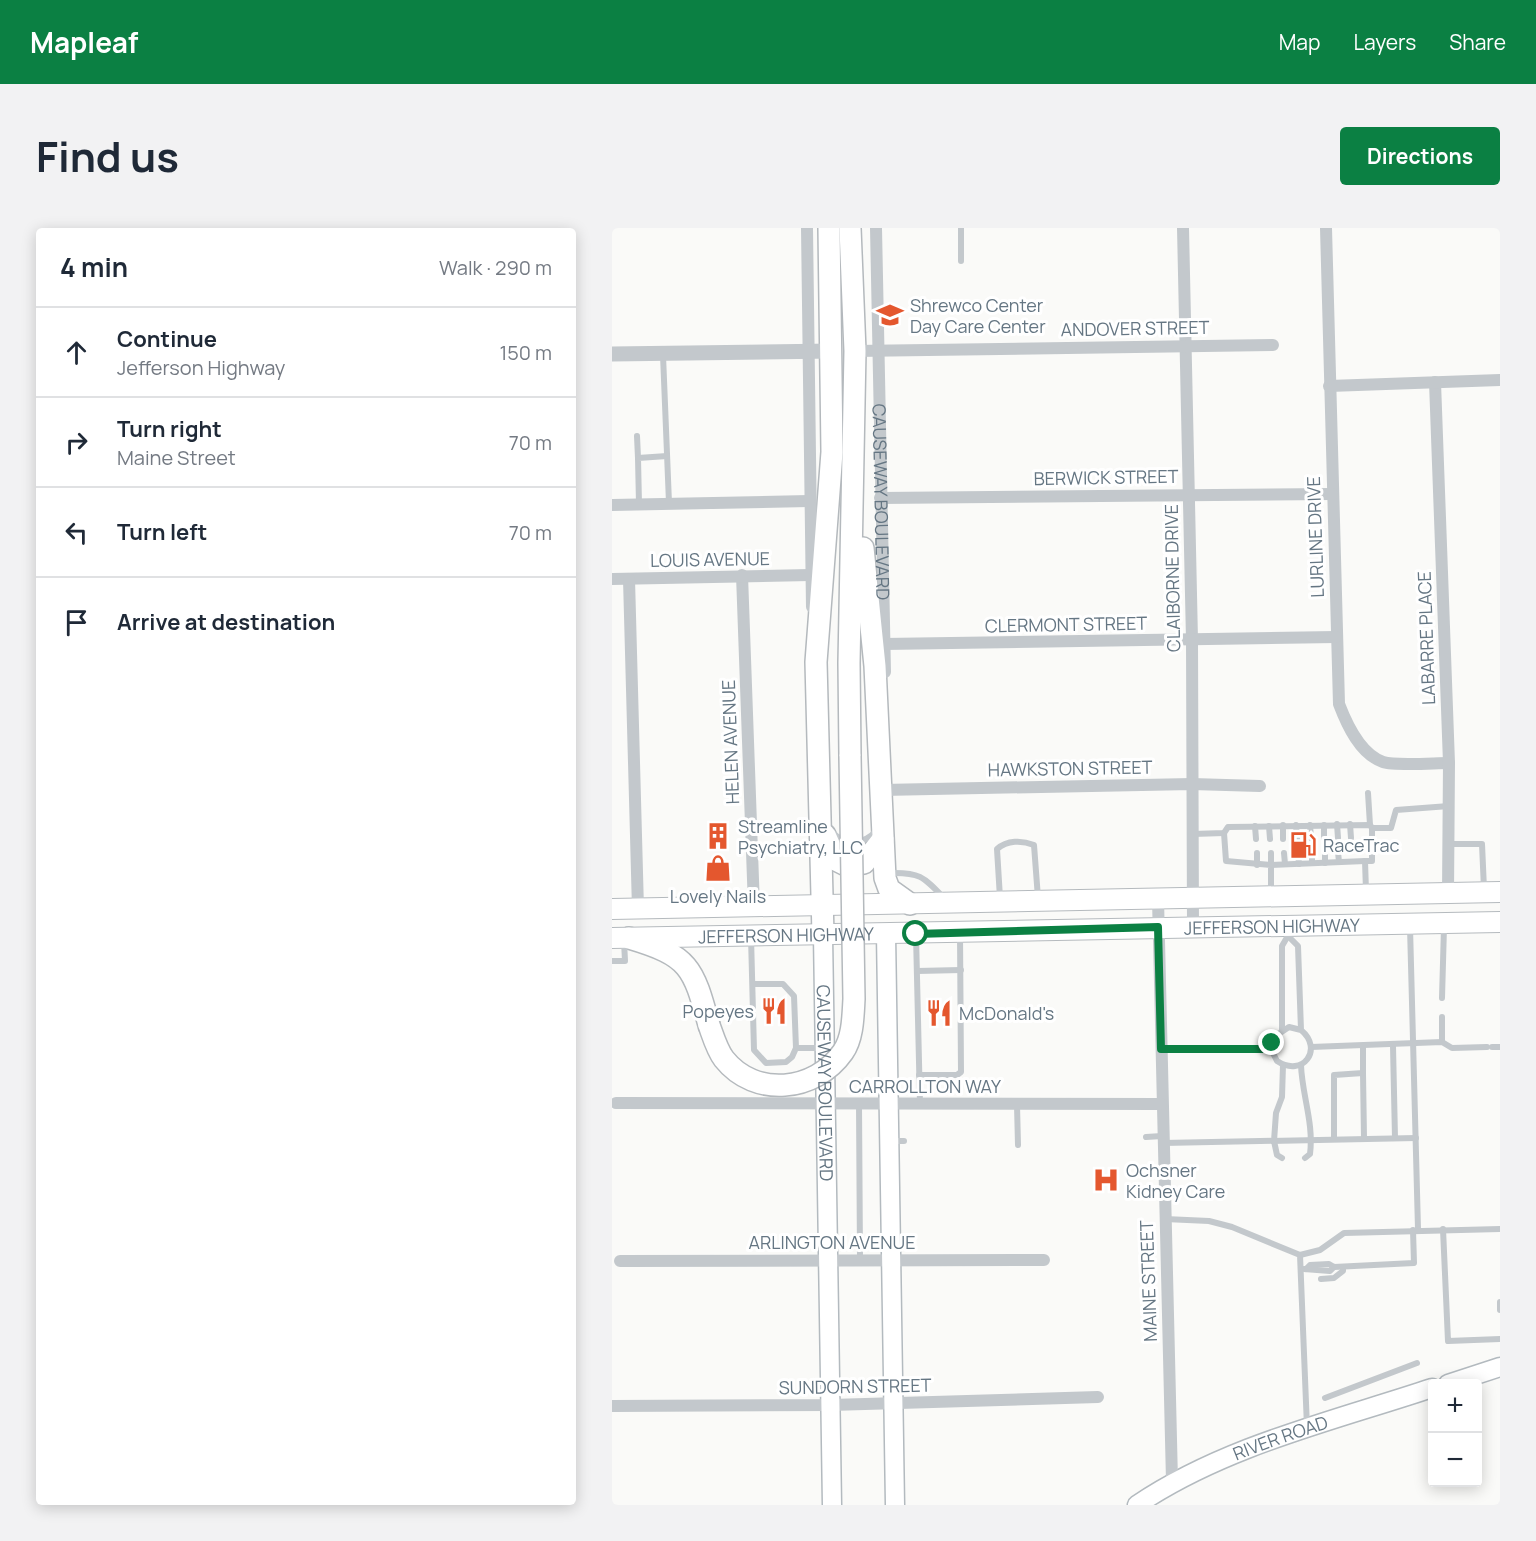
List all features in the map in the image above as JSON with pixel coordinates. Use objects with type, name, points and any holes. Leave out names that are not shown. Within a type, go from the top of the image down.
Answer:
[{"type":"highway","name":"CAUSEWAY BOULEVARD","points":[[823,935],[816,662],[832,452],[833,351],[829,228]]},
{"type":"highway","name":"CAUSEWAY BOULEVARD","points":[[850,228],[855,351],[855,461]]},
{"type":"highway","points":[[622,938],[672,953],[686,964],[697,982],[709,1025],[723,1058],[735,1070],[771,1086],[787,1088],[828,1068],[844,1051],[852,1026],[854,999],[849,663],[855,461]]},
{"type":"highway","points":[[855,461],[874,666],[884,873],[889,889],[910,904]]},
{"type":"highway","points":[[820,814],[829,848],[842,865],[854,866],[864,863],[883,830]]},
{"type":"main road","name":"JEFFERSON HIGHWAY","points":[[612,909],[1492,892]]},
{"type":"main road","points":[[1289,932],[1293,910],[1314,905],[1337,895]]},
{"type":"main road","points":[[1236,927],[1266,913],[1271,905],[1271,897]]},
{"type":"main road","points":[[921,934],[932,913],[948,903]]},
{"type":"main road","name":"JEFFERSON HIGHWAY","points":[[622,938],[921,934],[1158,927],[1236,927],[1289,932],[1410,924],[1500,922]]},
{"type":"main road","points":[[886,934],[890,1104],[897,1141],[890,1260],[896,1505]]},
{"type":"main road","name":"CAUSEWAY BOULEVARD","points":[[823,935],[832,1505]]},
{"type":"main road","points":[[1460,1379],[1500,1366]]},
{"type":"main road","name":"RIVER ROAD","points":[[1137,1505],[1172,1481],[1307,1429],[1428,1389]]},
{"type":"street","name":"CAUSEWAY BOULEVARD","points":[[807,228],[812,455],[809,501],[810,575],[816,662]]},
{"type":"street","name":"CAUSEWAY BOULEVARD","points":[[876,228],[885,689],[881,783]]},
{"type":"street","name":"CLAIBORNE DRIVE","points":[[1183,228],[1192,640],[1193,927]]},
{"type":"street","name":"LURLINE DRIVE","points":[[1326,228],[1339,704],[1347,723],[1364,749],[1384,762],[1449,763]]},
{"type":"street","name":"ANDOVER STREET","points":[[855,351],[1273,345]]},
{"type":"street","points":[[612,354],[833,351]]},
{"type":"street","points":[[1329,386],[1500,380]]},
{"type":"street","name":"LABARRE PLACE","points":[[1435,382],[1449,763],[1448,893]]},
{"type":"street","name":"BERWICK STREET","points":[[880,498],[1332,494]]},
{"type":"street","points":[[612,505],[809,501]]},
{"type":"street","name":"LOUIS AVENUE","points":[[612,579],[810,575]]},
{"type":"street","name":"HELEN AVENUE","points":[[742,576],[754,907]]},
{"type":"street","points":[[612,917],[638,909],[629,579]]},
{"type":"street","name":"CLERMONT STREET","points":[[884,644],[1336,637]]},
{"type":"street","name":"HAWKSTON STREET","points":[[881,783],[1260,786]]},
{"type":"street","name":"MAINE STREET","points":[[1158,899],[1161,1104],[1172,1481]]},
{"type":"street","name":"CARROLLTON WAY","points":[[616,1103],[1161,1104]]},
{"type":"street","name":"ARLINGTON AVENUE","points":[[620,1261],[1044,1260]]},
{"type":"street","name":"SUNDORN STREET","points":[[612,1406],[831,1405],[1098,1397]]},
{"type":"lane","points":[[961,228],[961,261]]},
{"type":"lane","points":[[663,353],[669,504]]},
{"type":"lane","points":[[637,436],[639,504]]},
{"type":"lane","points":[[638,458],[667,456]]},
{"type":"lane","points":[[1368,793],[1371,827],[1372,861],[1257,865],[1226,861],[1224,833],[1228,826],[1350,824],[1371,827],[1391,828],[1396,810],[1449,806]]},
{"type":"lane","points":[[1350,824],[1351,838]]},
{"type":"lane","points":[[1283,825],[1283,839]]},
{"type":"lane","points":[[1296,825],[1297,838]]},
{"type":"lane","points":[[1310,825],[1311,838]]},
{"type":"lane","points":[[1324,825],[1324,838]]},
{"type":"lane","points":[[1337,825],[1338,838]]},
{"type":"lane","points":[[1255,826],[1256,839]]},
{"type":"lane","points":[[1269,826],[1270,839]]},
{"type":"lane","points":[[1193,834],[1224,833]]},
{"type":"lane","points":[[1000,902],[997,849],[1003,843],[1014,842],[1034,844],[1039,901]]},
{"type":"lane","points":[[1449,844],[1482,844],[1492,892]]},
{"type":"lane","points":[[1353,851],[1353,861]]},
{"type":"lane","points":[[1298,852],[1299,864]]},
{"type":"lane","points":[[1312,852],[1312,863]]},
{"type":"lane","points":[[1325,852],[1325,863]]},
{"type":"lane","points":[[1338,852],[1339,862]]},
{"type":"lane","points":[[1257,853],[1257,865]]},
{"type":"lane","points":[[1271,853],[1271,897]]},
{"type":"lane","points":[[1284,853],[1285,864]]},
{"type":"lane","points":[[1365,861],[1367,894]]},
{"type":"lane","points":[[884,873],[909,873],[922,876],[948,903]]},
{"type":"lane","points":[[1442,998],[1444,923]]},
{"type":"lane","points":[[1304,1269],[1310,1272],[1330,1271],[1334,1267],[1414,1263],[1416,1138],[1410,924]]},
{"type":"lane","points":[[1289,932],[1298,946],[1301,1030]]},
{"type":"lane","points":[[1282,1030],[1282,946],[1289,932]]},
{"type":"lane","points":[[919,1075],[957,1075],[961,1072],[960,933]]},
{"type":"lane","points":[[920,1104],[917,971],[921,934]]},
{"type":"lane","points":[[751,936],[754,1050],[766,1063],[786,1062],[792,1057],[796,1048],[794,996],[783,984],[753,984]]},
{"type":"lane","points":[[612,961],[625,961],[622,938]]},
{"type":"lane","points":[[917,971],[961,970]]},
{"type":"lane","points":[[1442,1017],[1442,1042]]},
{"type":"lane","points":[[1289,1028],[1301,1030],[1310,1039],[1308,1059],[1301,1065],[1284,1065],[1277,1061],[1271,1049],[1274,1037],[1282,1030],[1289,1028]]},
{"type":"lane","points":[[1311,1047],[1393,1046],[1442,1042],[1452,1048],[1500,1047]]},
{"type":"lane","points":[[1363,1046],[1364,1138]]},
{"type":"lane","points":[[1393,1046],[1395,1138]]},
{"type":"lane","points":[[796,1048],[824,1048]]},
{"type":"lane","points":[[1161,1049],[1271,1049]]},
{"type":"lane","points":[[1282,1158],[1277,1155],[1274,1140],[1284,1065]]},
{"type":"lane","points":[[1301,1065],[1302,1092],[1308,1108],[1312,1139],[1310,1154],[1305,1158]]},
{"type":"lane","points":[[1334,1138],[1334,1075],[1363,1073]]},
{"type":"lane","points":[[859,1104],[860,1260]]},
{"type":"lane","points":[[1017,1105],[1018,1145]]},
{"type":"lane","points":[[1146,1137],[1162,1140],[1416,1138]]},
{"type":"lane","points":[[1164,1219],[1209,1221],[1233,1227],[1300,1256],[1320,1250],[1344,1233],[1415,1229],[1500,1229]]},
{"type":"lane","points":[[1443,1229],[1448,1341],[1500,1339]]},
{"type":"lane","points":[[1300,1256],[1304,1269],[1307,1429]]},
{"type":"lane","points":[[1322,1279],[1334,1278],[1343,1272],[1343,1267]]},
{"type":"lane","points":[[1500,1302],[1500,1310]]},
{"type":"lane","points":[[1325,1398],[1417,1363]]},
{"type":"place","name":"Shrewco Center Day Care Center","points":[[890,315]]},
{"type":"place","name":"Streamline Psychiatry, LLC","points":[[718,836]]},
{"type":"place","name":"RaceTrac","points":[[1303,845]]},
{"type":"place","name":"Lovely Nails","points":[[718,868]]},
{"type":"place","name":"Popeyes","points":[[774,1011]]},
{"type":"place","name":"McDonald's","points":[[939,1013]]},
{"type":"place","name":"Ochsner Kidney Care","points":[[1106,1180]]},
{"type":"route","points":[[916,934],[1158,927],[1161,1049],[1271,1049],[1272,1043]]}]
